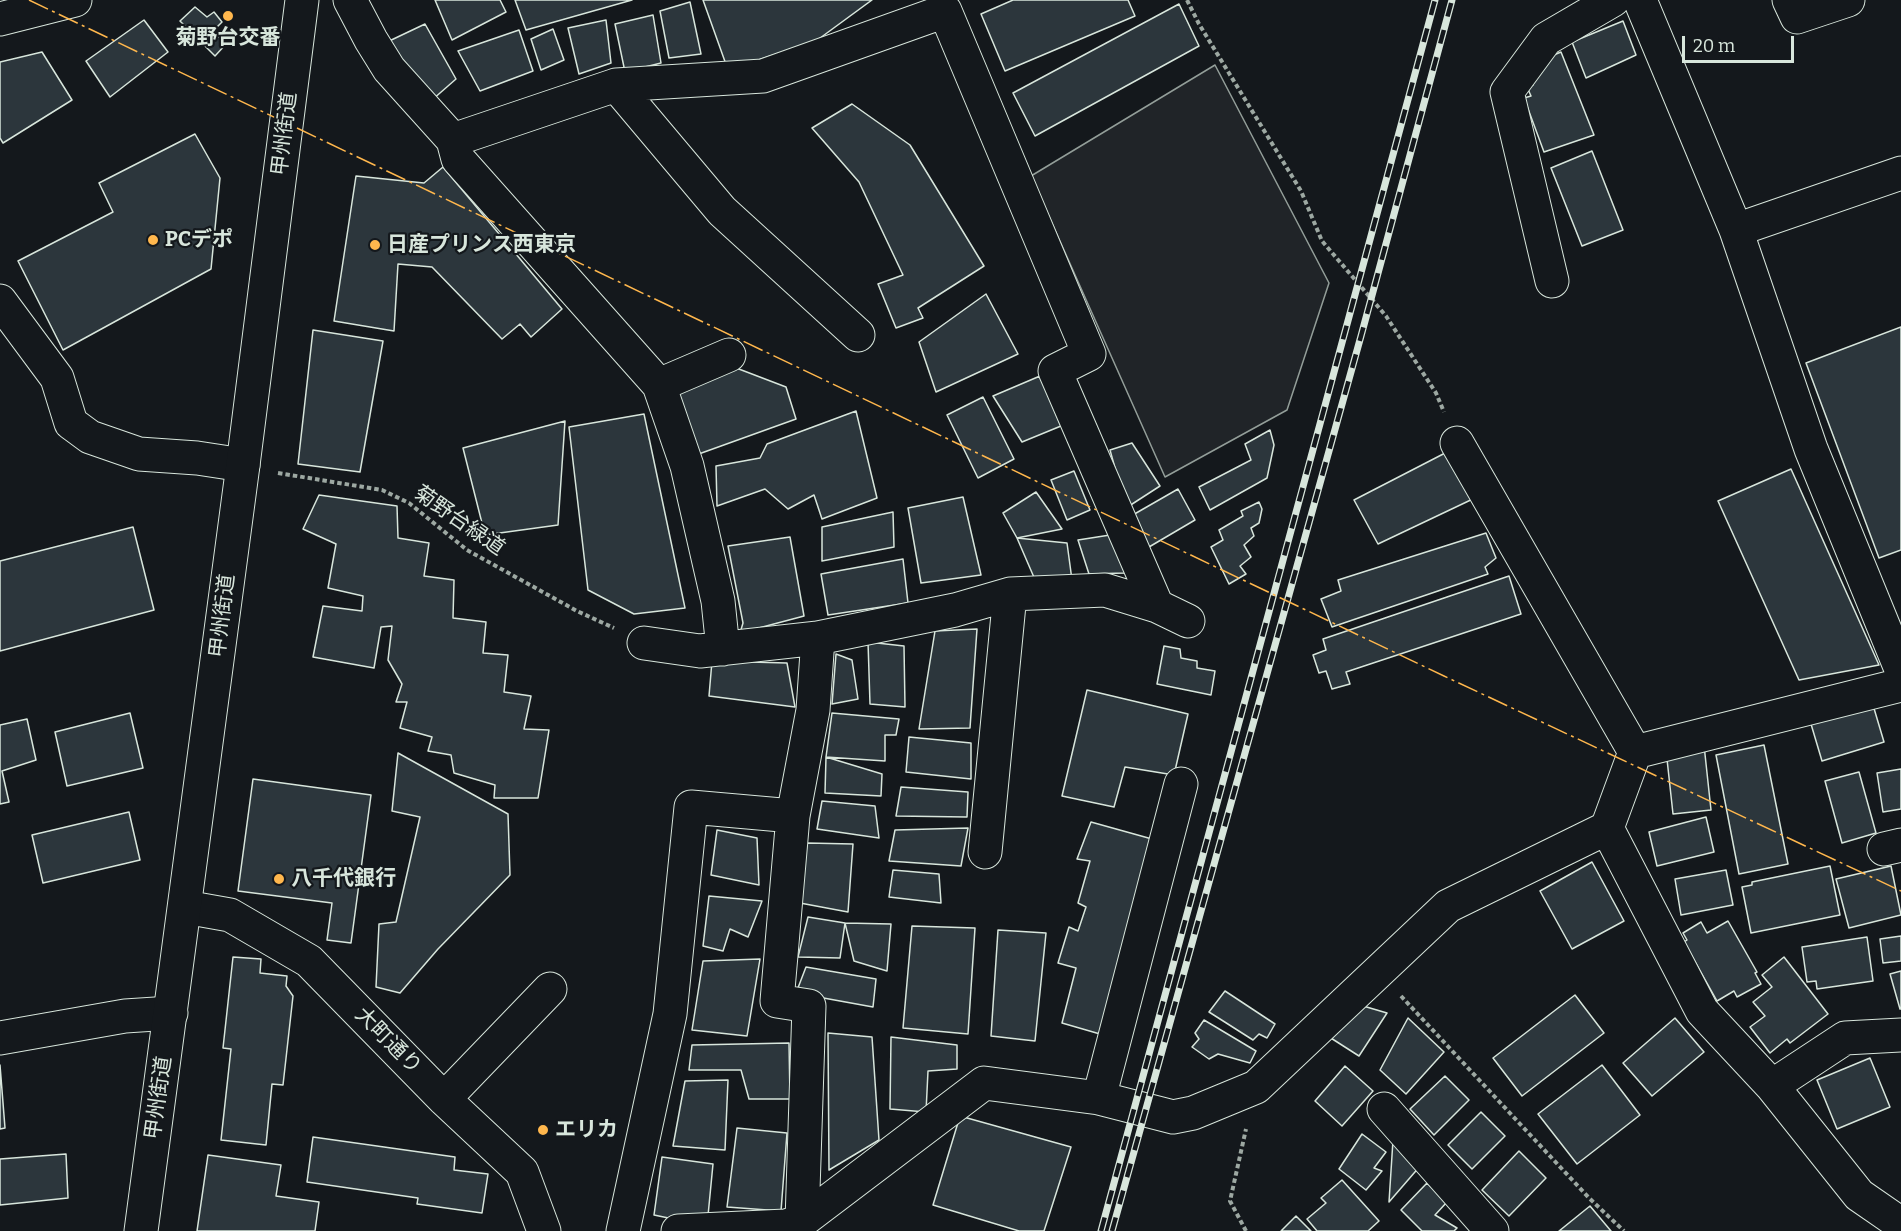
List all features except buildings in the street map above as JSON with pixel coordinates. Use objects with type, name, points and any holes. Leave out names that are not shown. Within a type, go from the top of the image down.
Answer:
[{"type":"main road","points":[[0,19],[75,0]]},
{"type":"main road","name":"甲州街道","points":[[141,1231],[243,465],[302,0]]},
{"type":"main road","points":[[350,0],[370,40],[389,69],[453,140],[458,159],[659,385],[687,466],[718,601],[723,649]]},
{"type":"main road","points":[[1552,280],[1507,92],[1546,39],[1613,0]]},
{"type":"main road","points":[[1640,0],[1736,230],[1811,449],[1901,669]]},
{"type":"main road","points":[[1789,0],[1797,17],[1848,0]]},
{"type":"main road","points":[[453,140],[616,85],[762,76],[943,6],[1089,354],[1055,371],[1157,606]]},
{"type":"main road","points":[[616,85],[722,211],[858,335]]},
{"type":"main road","points":[[1736,230],[1901,173]]},
{"type":"main road","points":[[0,301],[57,378],[71,423],[90,437],[139,453],[243,465]]},
{"type":"main road","points":[[659,385],[729,355]]},
{"type":"main road","points":[[1457,443],[1635,752]]},
{"type":"main road","points":[[644,643],[700,651],[723,649],[818,638],[955,610],[1010,594],[1105,590],[1157,606],[1188,621]]},
{"type":"main road","points":[[985,852],[1010,594]]},
{"type":"main road","points":[[802,1221],[809,1006],[777,1000],[793,816],[813,710],[818,638]]},
{"type":"main road","points":[[1635,752],[1901,685]]},
{"type":"main road","points":[[678,1231],[786,1226],[802,1221],[984,1083],[1099,1098],[1173,1117],[1193,1113],[1256,1087],[1448,906],[1607,828],[1635,752]]},
{"type":"main road","points":[[1099,1098],[1181,784]]},
{"type":"main road","points":[[623,1231],[670,1014],[691,807],[793,816]]},
{"type":"main road","points":[[1607,828],[1702,1011],[1772,1086],[1859,1195],[1901,1224]]},
{"type":"main road","name":"大町通り","points":[[185,907],[230,915],[309,961],[444,1099],[522,1172],[544,1231]]},
{"type":"main road","points":[[444,1099],[550,990]]},
{"type":"main road","points":[[0,1038],[125,1017],[171,1013]]},
{"type":"main road","points":[[1772,1086],[1845,1038],[1901,1035]]},
{"type":"main road","points":[[1384,1109],[1484,1228]]},
{"type":"path","points":[[1187,0],[1199,24],[1301,191],[1322,241],[1386,316],[1436,393],[1457,443]]},
{"type":"path","name":"菊野台緑道","points":[[243,465],[382,490],[410,503],[467,550],[577,611],[644,643]]},
{"type":"path","points":[[1378,972],[1589,1197],[1624,1231]]},
{"type":"path","points":[[1246,1231],[1230,1201],[1256,1087]]},
{"type":"shaded area","points":[[1215,65],[1329,283],[1287,410],[1165,477],[1031,176]]},
{"type":"railway","points":[[1101,1231],[1435,0]]},
{"type":"railway","points":[[1112,1231],[1452,0]]},
{"type":"power","points":[[29,0],[1444,676],[1901,891]]},
{"type":"place","name":"菊野台交番","points":[[228,16]]},
{"type":"place","name":"PCデポ","points":[[153,240]]},
{"type":"place","name":"日産プリンス西東京","points":[[375,245]]},
{"type":"place","name":"八千代銀行","points":[[279,879]]},
{"type":"place","name":"エリカ","points":[[543,1130]]}]
